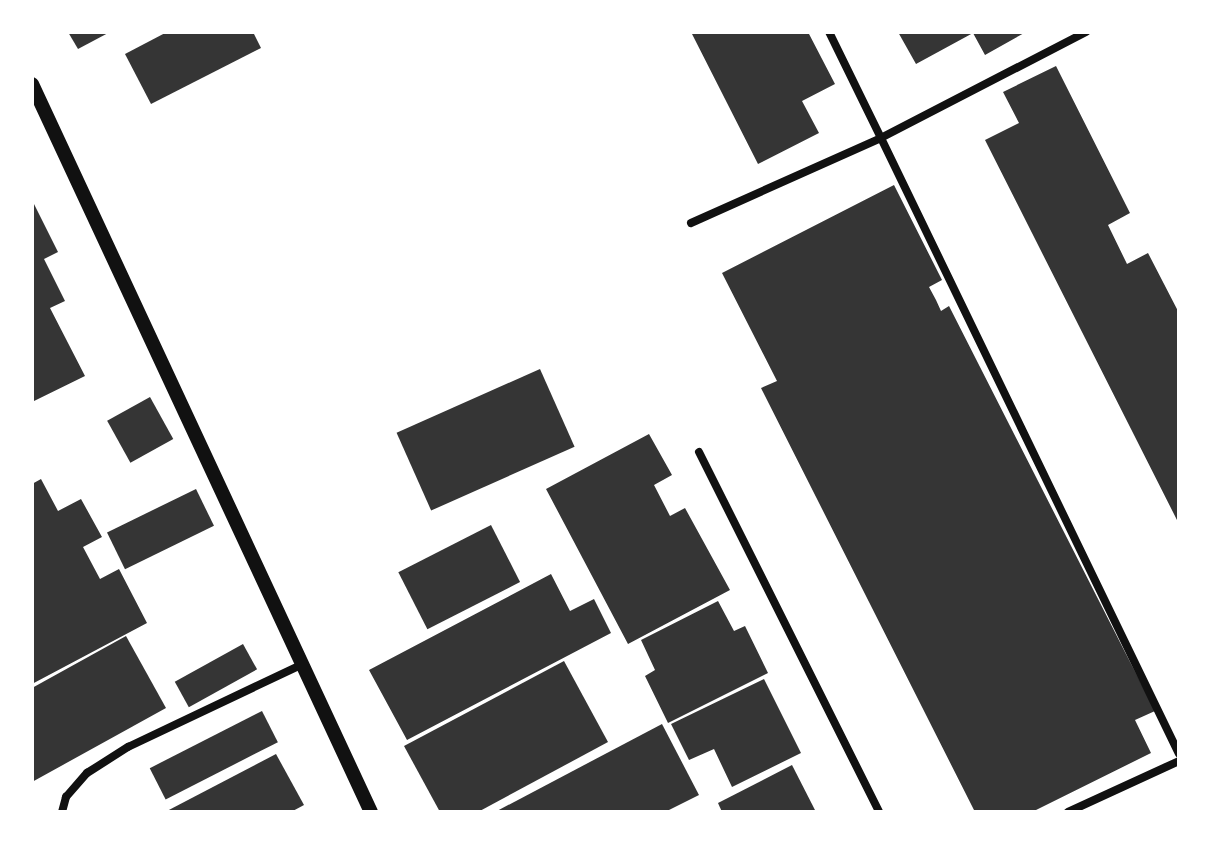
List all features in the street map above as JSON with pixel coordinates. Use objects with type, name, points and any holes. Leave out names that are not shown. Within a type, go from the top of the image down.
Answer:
[{"type":"street","points":[[829,32],[1179,754]]},
{"type":"street","points":[[691,223],[881,138],[1086,32]]},
{"type":"street","points":[[32,84],[371,812]]},
{"type":"street","points":[[699,452],[879,812]]},
{"type":"street","points":[[62,812],[66,797],[87,773],[128,747],[303,664]]},
{"type":"street","points":[[1068,812],[1179,761]]},
{"type":"building","points":[[68,32],[110,32],[78,49]]},
{"type":"building","points":[[167,32],[253,32],[261,48],[151,104],[125,54]]},
{"type":"building","points":[[691,32],[808,32],[835,84],[802,101],[819,133],[758,164]]},
{"type":"building","points":[[898,32],[1026,32],[985,55],[973,33],[916,64]]},
{"type":"building","points":[[1056,66],[1130,213],[1108,225],[1127,264],[1148,253],[1179,313],[1179,524],[985,140],[1019,123],[1003,92]]},
{"type":"building","points":[[894,185],[942,280],[929,287],[941,311],[949,306],[1155,711],[1135,720],[1151,753],[1032,812],[975,812],[761,388],[777,381],[722,273]]},
{"type":"building","points":[[32,200],[58,252],[44,259],[65,301],[50,308],[85,376],[32,402]]},
{"type":"building","points":[[540,369],[575,447],[431,511],[397,433]]},
{"type":"building","points":[[150,397],[173,439],[130,463],[107,421]]},
{"type":"building","points":[[649,434],[672,475],[654,485],[670,516],[685,508],[730,590],[628,644],[546,489]]},
{"type":"building","points":[[41,479],[58,511],[81,499],[102,537],[83,547],[100,579],[119,569],[147,623],[32,684],[32,484]]},
{"type":"building","points":[[196,489],[214,526],[125,569],[107,532]]},
{"type":"building","points":[[491,525],[520,582],[427,629],[398,572]]},
{"type":"building","points":[[551,574],[570,611],[594,599],[611,633],[407,740],[369,670]]},
{"type":"building","points":[[718,601],[734,631],[745,626],[768,673],[668,723],[645,676],[655,670],[641,640]]},
{"type":"building","points":[[126,636],[166,708],[32,782],[32,688]]},
{"type":"building","points":[[243,644],[257,669],[189,707],[175,682]]},
{"type":"building","points":[[564,661],[608,742],[478,812],[440,812],[404,746]]},
{"type":"building","points":[[764,679],[801,753],[732,787],[714,749],[689,760],[671,724]]},
{"type":"building","points":[[262,711],[278,742],[166,799],[150,768]]},
{"type":"building","points":[[662,724],[699,795],[665,812],[495,812]]},
{"type":"building","points":[[276,754],[304,805],[291,812],[165,812]]},
{"type":"building","points":[[792,765],[816,812],[722,812],[718,803]]}]
